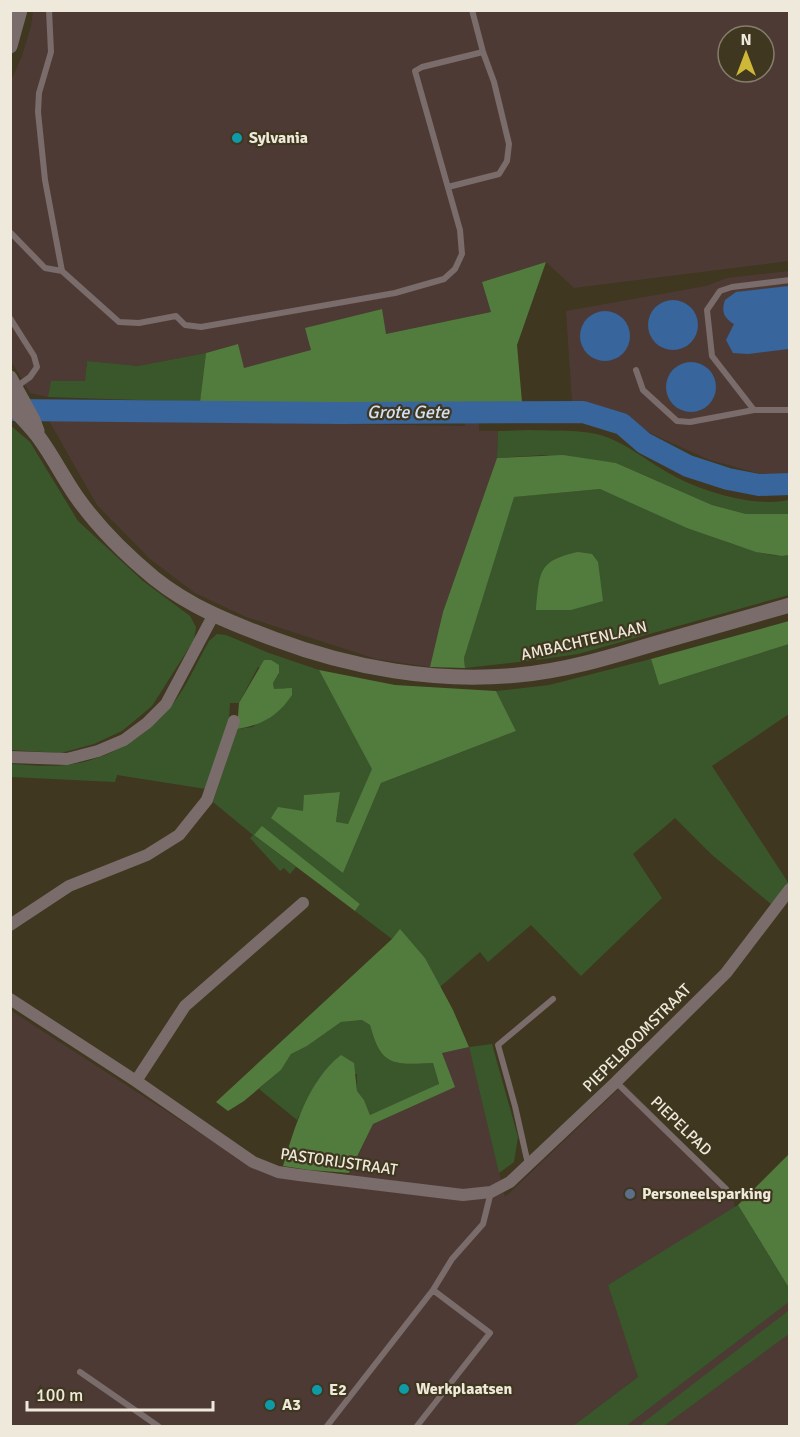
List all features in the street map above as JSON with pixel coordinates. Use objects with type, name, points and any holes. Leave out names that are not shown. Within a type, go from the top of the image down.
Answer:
[{"type":"street","points":[[10,46],[20,10]]},
{"type":"street","name":"AMBACHTENLAAN","points":[[14,391],[27,419],[93,519],[152,576],[172,592],[213,616],[288,645],[327,657],[419,675],[470,677],[518,675],[598,660],[789,605]]},
{"type":"street","points":[[10,758],[67,759],[98,751],[124,740],[147,723],[166,704],[213,616]]},
{"type":"street","points":[[10,925],[69,886],[147,855],[166,845],[179,834],[207,800],[234,721]]},
{"type":"street","name":"PIEPELBOOMSTRAAT","points":[[490,1192],[510,1182],[616,1082],[726,973],[789,889]]},
{"type":"street","points":[[136,1081],[185,1006],[303,903]]},
{"type":"street","name":"PASTORIJSTRAAT","points":[[10,999],[136,1081],[253,1162],[278,1172],[463,1195],[490,1192]]},
{"type":"lane","points":[[49,10],[51,52],[39,93],[38,112],[45,180],[62,271]]},
{"type":"lane","points":[[448,187],[499,174],[507,161],[509,144],[505,126],[472,10]]},
{"type":"lane","points":[[10,232],[45,268],[62,271],[119,322],[139,323],[176,316],[185,325],[201,327],[395,293],[444,279],[455,268],[462,254],[460,230],[415,71],[422,67],[483,52]]},
{"type":"lane","points":[[754,410],[712,356],[707,310],[720,291],[732,287],[789,280]]},
{"type":"lane","points":[[10,318],[34,356],[37,367],[30,377],[14,391]]},
{"type":"lane","points":[[636,370],[643,390],[677,421],[690,422],[754,410],[789,410]]},
{"type":"lane","points":[[528,1165],[498,1045],[553,999]]},
{"type":"lane","name":"PIEPELPAD","points":[[616,1082],[726,1189]]},
{"type":"lane","points":[[327,1426],[433,1290],[452,1259],[483,1224],[490,1192]]},
{"type":"lane","points":[[417,1426],[490,1333],[433,1290]]},
{"type":"lane","points":[[80,1372],[158,1426]]},
{"type":"shaded area","points":[[33,11],[789,11],[789,261],[574,288],[546,262],[482,282],[491,312],[386,334],[381,309],[306,328],[311,350],[244,368],[237,344],[206,353],[138,366],[87,361],[85,381],[51,381],[48,397],[30,393],[11,361],[10,83],[22,56]]},
{"type":"shaded area","points":[[789,271],[789,476],[757,473],[710,460],[654,435],[610,409],[572,402],[566,311],[706,286],[727,278]]},
{"type":"shaded area","points":[[48,419],[465,426],[465,419],[479,419],[479,431],[498,431],[497,458],[443,612],[430,667],[376,659],[246,617],[195,593],[150,559],[97,505]]},
{"type":"shaded area","points":[[10,1010],[251,1166],[344,1186],[373,1124],[454,1087],[442,1053],[469,1047],[505,1197],[624,1084],[727,1186],[735,1208],[608,1285],[638,1377],[573,1426],[11,1426]]},
{"type":"shaded area","points":[[789,1302],[789,1310],[660,1411],[639,1426],[626,1426]]},
{"type":"shaded area","points":[[789,1334],[789,1426],[664,1426]]},
{"type":"green space","points":[[546,262],[517,345],[522,402],[200,402],[206,353],[238,344],[244,368],[311,350],[305,328],[382,309],[386,334],[491,312],[482,282]]},
{"type":"green space","points":[[206,353],[200,402],[48,397],[51,381],[85,381],[87,361],[138,366]]},
{"type":"green space","points":[[10,425],[30,442],[78,521],[143,581],[190,616],[196,627],[194,640],[152,706],[122,731],[94,744],[61,753],[11,750]]},
{"type":"green space","points":[[498,431],[571,431],[601,435],[624,445],[678,478],[708,491],[759,502],[789,500],[789,514],[746,514],[712,505],[616,463],[544,455],[497,458]]},
{"type":"green space","points":[[563,455],[616,463],[712,505],[746,514],[789,514],[789,555],[756,552],[687,528],[600,489],[514,497],[464,658],[465,668],[430,667],[443,612],[497,458]]},
{"type":"green space","points":[[600,489],[730,543],[767,554],[789,555],[789,595],[578,654],[465,668],[464,658],[513,497]]},
{"type":"green space","points":[[578,552],[592,554],[598,562],[603,601],[571,610],[536,610],[538,586],[543,570],[555,560]]},
{"type":"green space","points":[[789,621],[789,644],[659,685],[651,659]]},
{"type":"green space","points":[[217,634],[226,635],[319,670],[373,769],[348,824],[336,823],[340,792],[305,795],[343,873],[381,783],[516,731],[496,691],[549,685],[651,659],[659,685],[789,644],[789,714],[712,766],[789,884],[771,904],[711,854],[675,818],[633,854],[662,898],[581,976],[531,925],[488,962],[480,952],[440,987],[425,958],[400,930],[392,939],[355,911],[360,904],[262,827],[254,835],[296,867],[290,874],[284,868],[280,871],[250,838],[253,835],[213,802],[237,729],[253,727],[285,688],[274,690],[273,683],[279,674],[258,667],[239,703],[230,703],[229,719],[206,789],[117,775],[115,782],[11,777],[11,764],[52,766],[81,763],[111,753],[138,737],[162,717],[172,705],[209,641]]},
{"type":"green space","points":[[264,660],[271,660],[279,665],[279,673],[273,683],[274,689],[292,688],[292,695],[281,709],[269,718],[237,729],[239,703]]},
{"type":"green space","points":[[319,670],[395,685],[496,691],[516,731],[381,783],[343,873],[271,818],[278,807],[303,811],[304,795],[340,792],[336,822],[348,824],[372,769]]},
{"type":"green space","points":[[262,826],[360,904],[355,911],[254,835]]},
{"type":"green space","points":[[400,929],[425,958],[453,1010],[469,1047],[442,1053],[455,1087],[373,1124],[349,1173],[283,1166],[298,1120],[311,1091],[341,1055],[354,1063],[357,1091],[364,1100],[370,1115],[439,1084],[433,1063],[398,1063],[384,1056],[370,1025],[362,1020],[341,1022],[307,1046],[291,1054],[281,1070],[244,1101],[228,1111],[216,1102],[392,939]]},
{"type":"green space","points":[[362,1020],[370,1025],[384,1056],[398,1063],[433,1063],[439,1085],[370,1115],[364,1100],[357,1091],[357,1074],[318,1080],[297,1120],[259,1089],[281,1070],[291,1054],[307,1046],[341,1022]]},
{"type":"green space","points":[[492,1044],[518,1137],[514,1162],[499,1173],[469,1047]]},
{"type":"green space","points":[[789,1154],[789,1288],[738,1205]]},
{"type":"green space","points":[[738,1205],[789,1288],[789,1302],[626,1426],[573,1426],[638,1377],[608,1285]]},
{"type":"green space","points":[[789,1310],[789,1334],[664,1426],[639,1426]]},
{"type":"water","points":[[789,286],[789,349],[748,354],[733,353],[726,340],[734,324],[724,314],[725,300],[736,292]]},
{"type":"water","points":[[668,300],[678,300],[691,307],[698,320],[698,330],[691,343],[678,350],[668,350],[659,346],[652,339],[648,330],[648,320],[652,311],[659,304]]},
{"type":"water","points":[[600,311],[610,311],[623,318],[630,331],[630,341],[623,354],[610,361],[600,361],[591,357],[584,350],[580,341],[580,331],[584,322],[591,315]]},
{"type":"water","points":[[686,362],[696,362],[709,369],[716,382],[716,392],[709,405],[696,412],[686,412],[677,408],[670,401],[666,392],[666,382],[670,373],[677,366]]},
{"type":"waterway","name":"Grote Gete","points":[[10,410],[339,413],[583,412],[622,424],[644,443],[688,466],[728,479],[759,485],[790,484]]},
{"type":"place","name":"Sylvania","points":[[237,138]]},
{"type":"place","name":"Personeelsparking","points":[[630,1194]]},
{"type":"place","name":"Werkplaatsen","points":[[404,1389]]},
{"type":"place","name":"E2","points":[[317,1390]]},
{"type":"place","name":"A3","points":[[270,1405]]}]
